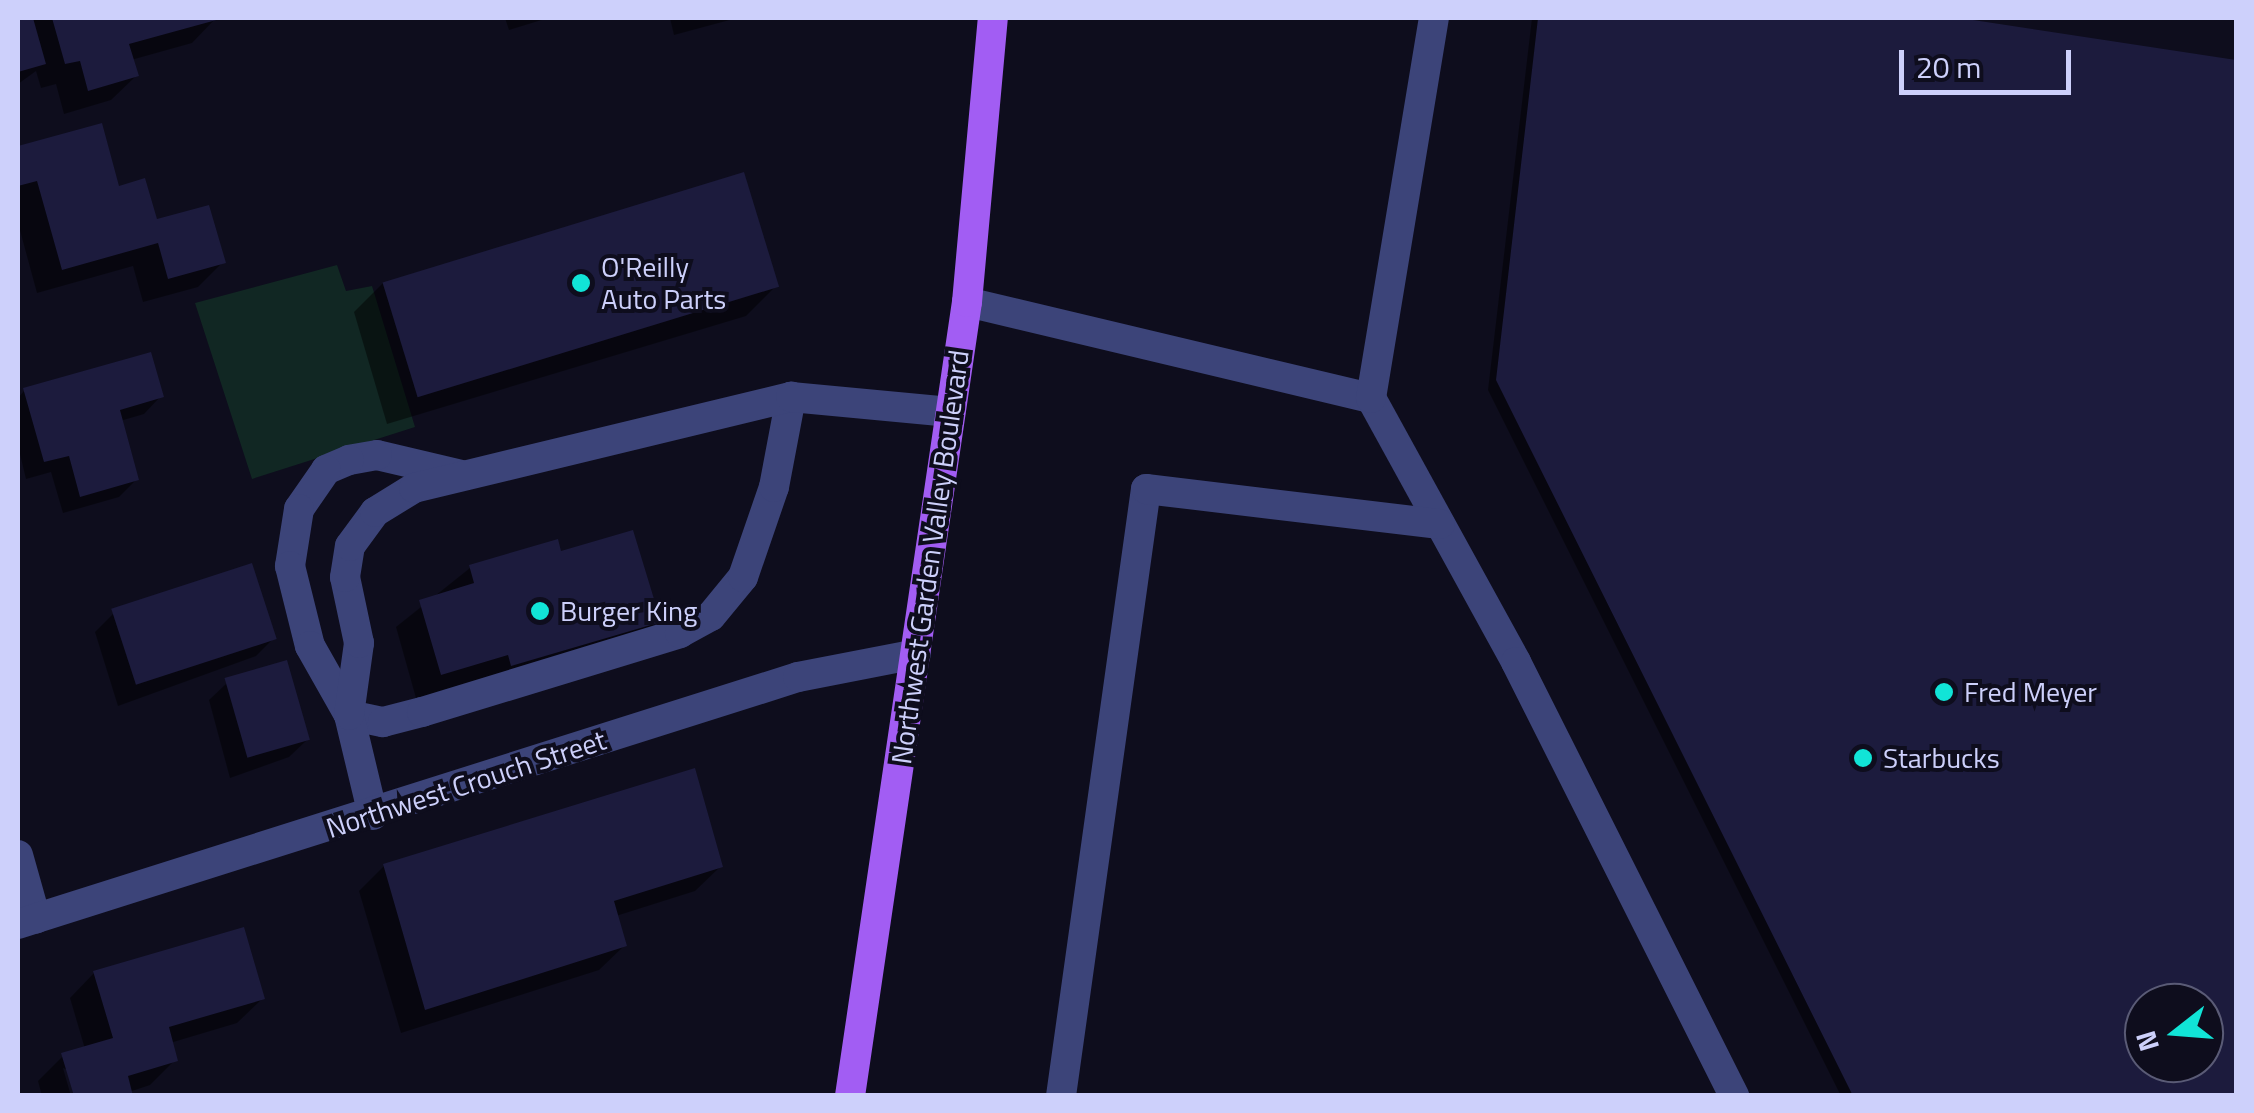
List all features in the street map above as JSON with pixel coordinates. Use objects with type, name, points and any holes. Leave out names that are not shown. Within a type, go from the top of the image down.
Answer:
[{"type":"main road","name":"Northwest Garden Valley Boulevard","points":[[850,1096],[967,302],[993,18]]},
{"type":"street","points":[[1434,18],[1371,398],[1440,524],[1734,1096]]},
{"type":"street","points":[[967,302],[1371,398]]},
{"type":"street","points":[[349,714],[359,661],[345,577],[350,546],[375,512],[414,488],[790,398],[950,412]]},
{"type":"street","points":[[349,714],[383,722],[422,712],[680,633],[711,616],[744,577],[774,487],[790,398]]},
{"type":"street","points":[[373,815],[349,714],[310,646],[290,566],[299,509],[326,470],[349,460],[377,455],[462,475]]},
{"type":"street","points":[[1061,1096],[1146,488],[1440,524]]},
{"type":"street","name":"Northwest Crouch Street","points":[[27,922],[798,677],[916,654]]},
{"type":"street","points":[[18,855],[27,922]]},
{"type":"green space","points":[[337,265],[346,291],[372,286],[415,427],[252,479],[195,303]]},
{"type":"building","points":[[18,18],[33,18],[46,64],[18,72]]},
{"type":"building","points":[[52,18],[220,19],[129,44],[139,76],[88,91],[80,61],[65,64]]},
{"type":"building","name":"Fred Meyer","points":[[1538,18],[1960,18],[2236,60],[2236,1096],[1853,1096],[1496,380]]},
{"type":"building","points":[[102,123],[119,186],[145,178],[157,219],[209,205],[226,263],[168,279],[158,243],[62,270],[37,181],[18,186],[18,146]]},
{"type":"building","name":"O'Reilly Auto Parts","points":[[744,172],[779,287],[418,397],[383,283]]},
{"type":"building","points":[[151,352],[164,397],[120,410],[139,480],[80,497],[69,456],[44,462],[23,388]]},
{"type":"building","name":"Burger King","points":[[633,530],[661,622],[511,666],[508,655],[441,675],[419,600],[474,583],[469,565],[558,539],[561,551]]},
{"type":"building","points":[[252,563],[277,639],[136,685],[111,609]]},
{"type":"building","points":[[287,660],[310,740],[247,758],[225,678]]},
{"type":"building","points":[[695,768],[723,867],[614,901],[627,946],[425,1010],[383,864]]},
{"type":"building","points":[[244,927],[265,999],[169,1027],[178,1061],[128,1076],[133,1096],[74,1096],[61,1053],[113,1038],[93,971]]},
{"type":"place","name":"O'Reilly Auto Parts","points":[[581,283]]},
{"type":"place","name":"Burger King","points":[[540,611]]},
{"type":"place","name":"Fred Meyer","points":[[1944,692]]},
{"type":"place","name":"Starbucks","points":[[1863,758]]}]
